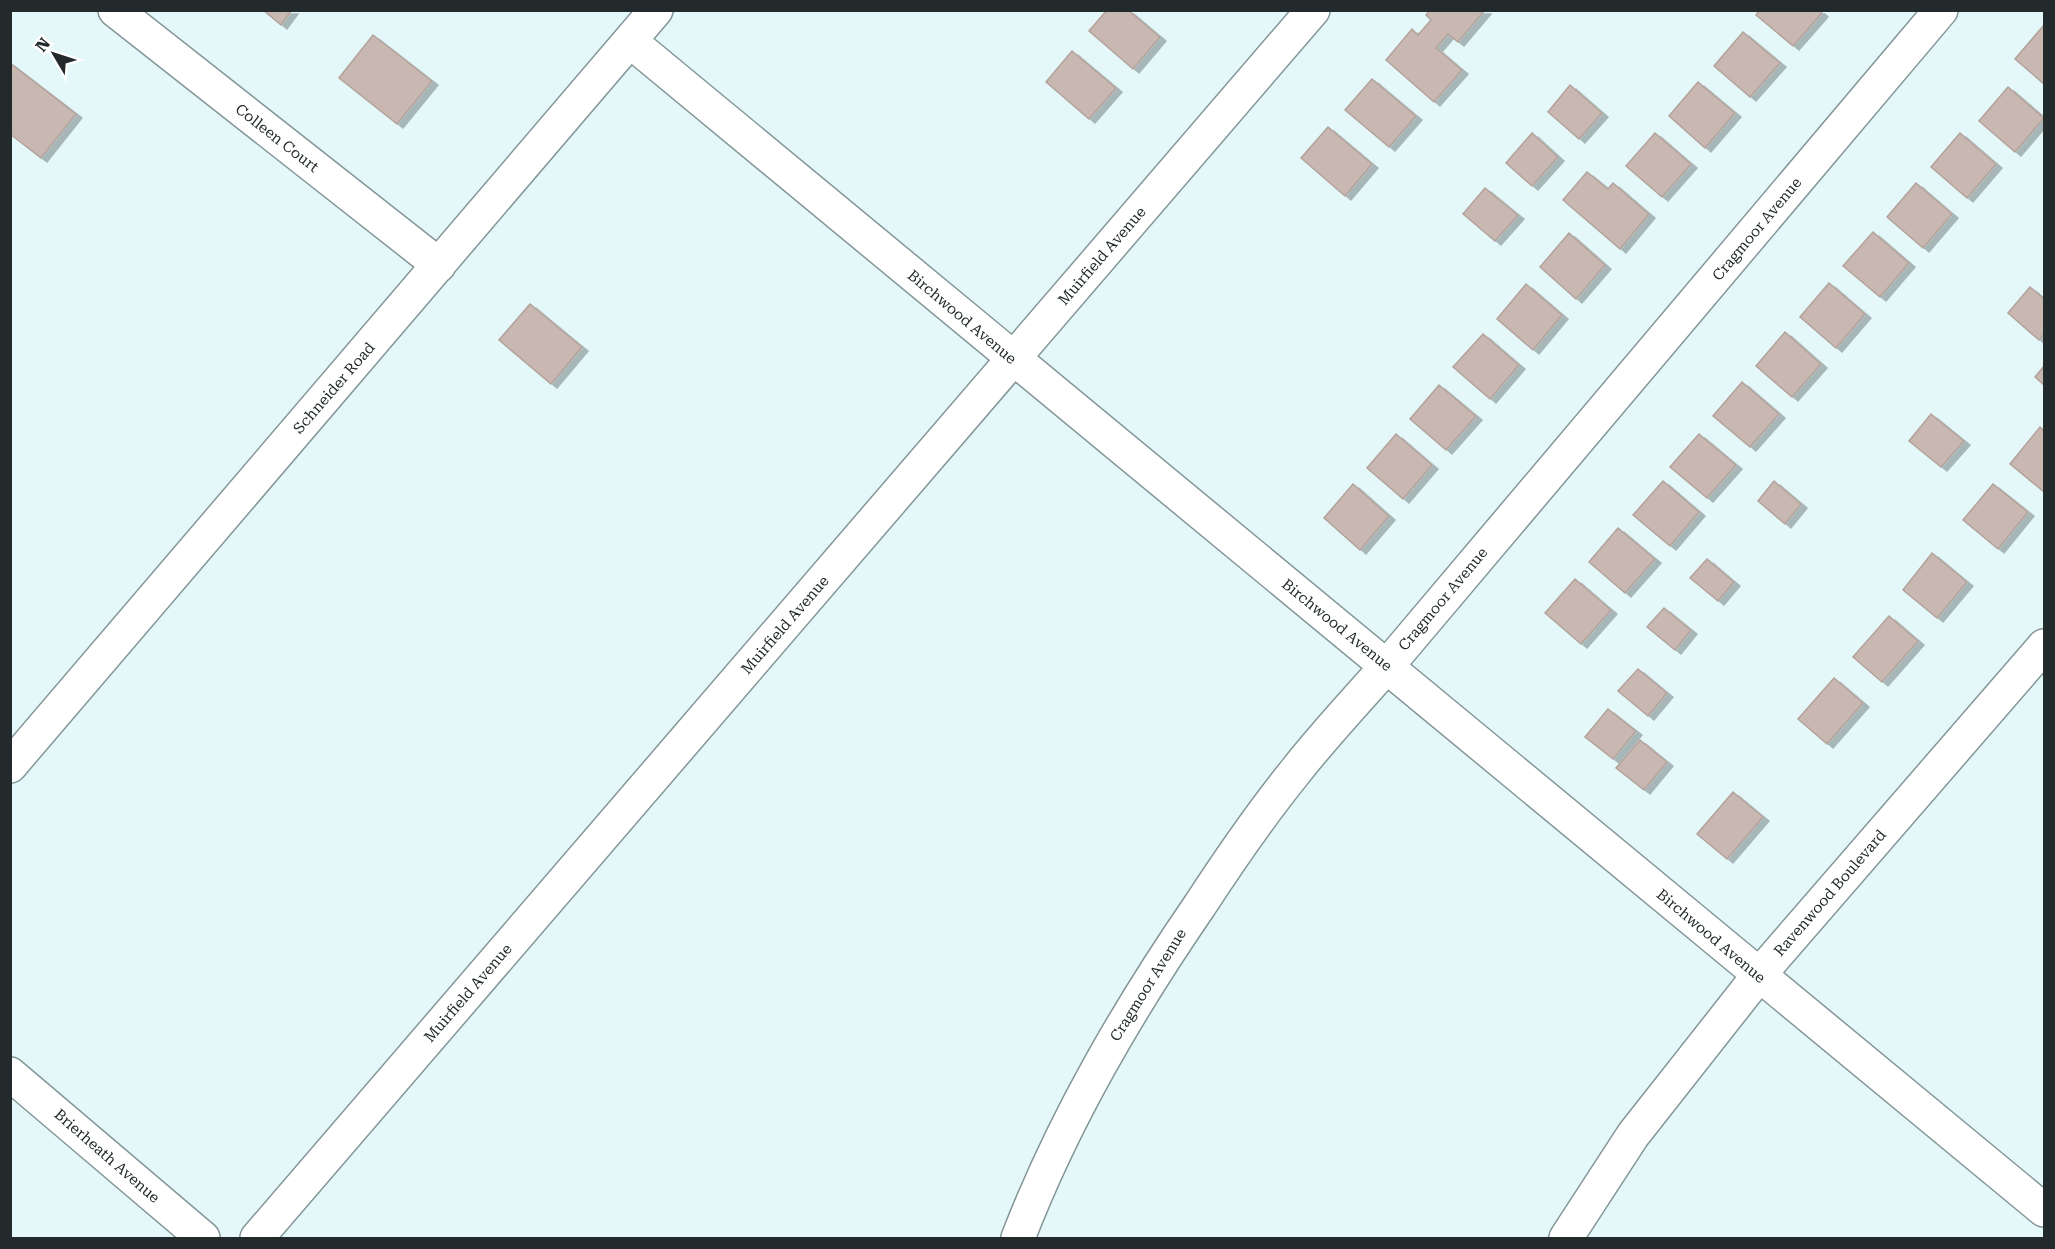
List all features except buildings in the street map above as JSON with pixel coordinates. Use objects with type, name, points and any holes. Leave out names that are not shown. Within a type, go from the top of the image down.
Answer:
[{"type":"street","name":"Colleen Court","points":[[115,10],[439,265]]},
{"type":"street","name":"Schneider Road","points":[[10,766],[656,10]]},
{"type":"street","name":"Muirfield Avenue","points":[[257,1239],[1313,10]]},
{"type":"street","name":"Cragmoor Avenue","points":[[1018,1239],[1070,1120],[1117,1032],[1164,957],[1259,818],[1296,771],[1941,10]]},
{"type":"street","name":"Birchwood Avenue","points":[[630,41],[1013,360],[1387,666],[2044,1210]]},
{"type":"street","name":"Ravenwood Boulevard","points":[[1566,1239],[1633,1135],[1759,975],[2044,646]]},
{"type":"street","name":"Brierheath Avenue","points":[[10,1074],[203,1239]]}]
